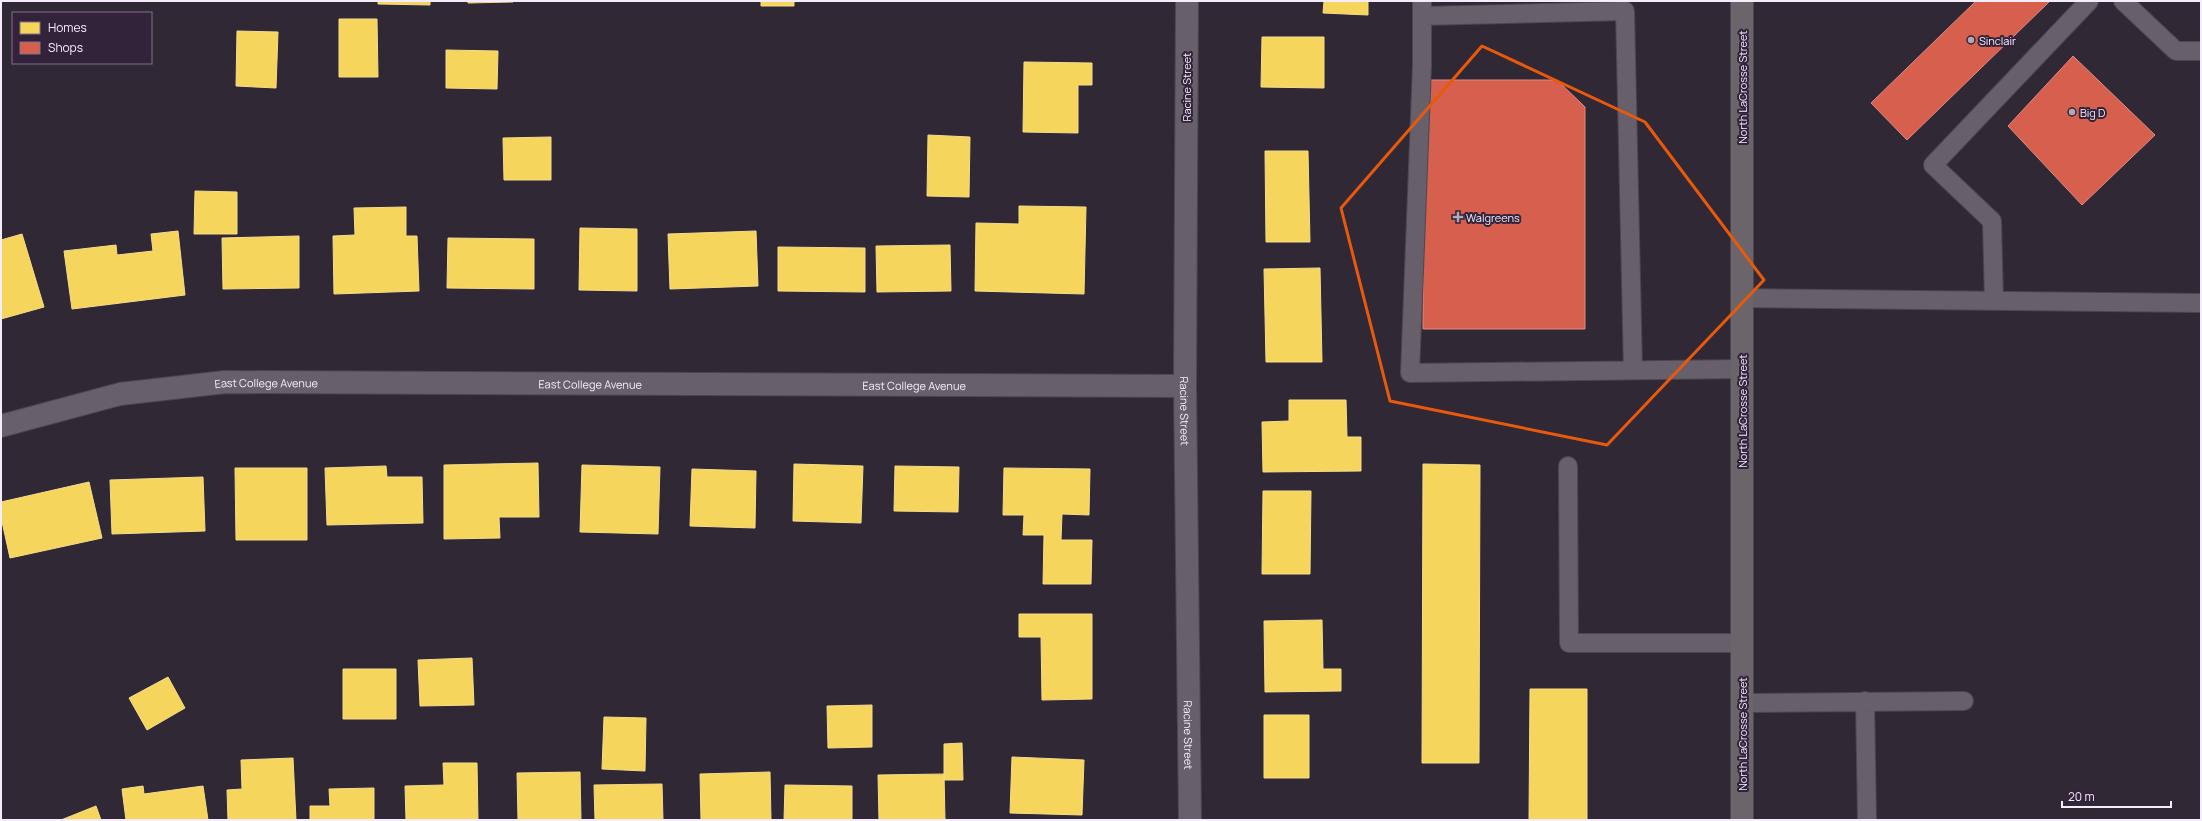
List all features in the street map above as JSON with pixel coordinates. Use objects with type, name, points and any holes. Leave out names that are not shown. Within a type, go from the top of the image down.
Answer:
[{"type":"main road","name":"North LaCrosse Street","points":[[1742,1],[1742,820]]},
{"type":"street","name":"Racine Street","points":[[1187,1],[1185,386],[1190,820]]},
{"type":"street","name":"East College Avenue","points":[[1,426],[120,394],[225,382],[1185,386]]},
{"type":"lane","points":[[1994,301],[1992,221],[1933,165],[2089,1]]},
{"type":"lane","points":[[2123,1],[2176,51],[2201,50]]},
{"type":"lane","points":[[1633,370],[1625,6],[1422,8],[1410,373],[1742,369]]},
{"type":"lane","points":[[1742,298],[2201,303]]},
{"type":"lane","points":[[1568,466],[1569,643],[1742,643]]},
{"type":"lane","points":[[1865,701],[1867,820]]},
{"type":"lane","points":[[1742,703],[1964,701]]},
{"type":"highlighted area","points":[[1482,46],[1645,122],[1764,280],[1607,445],[1390,401],[1341,208]]},
{"type":"building: Homes","points":[[378,1],[430,1],[430,5],[378,4]]},
{"type":"building: Homes","points":[[468,1],[513,1],[513,2],[468,3]]},
{"type":"building: Homes","points":[[761,1],[794,1],[794,6],[761,6]]},
{"type":"building: Homes","points":[[1324,1],[1368,1],[1368,15],[1323,13]]},
{"type":"building: Homes","points":[[339,19],[377,19],[378,77],[339,77]]},
{"type":"building: Homes","points":[[237,31],[278,32],[276,88],[236,86]]},
{"type":"building: Homes","points":[[1262,37],[1324,37],[1324,88],[1261,87]]},
{"type":"building: Homes","points":[[446,50],[498,51],[497,89],[446,88]]},
{"type":"building: Homes","points":[[1024,62],[1092,63],[1092,85],[1078,85],[1078,133],[1023,132]]},
{"type":"building: Homes","points":[[928,135],[970,137],[969,197],[927,196]]},
{"type":"building: Homes","points":[[551,137],[551,180],[504,180],[503,138]]},
{"type":"building: Homes","points":[[1265,151],[1308,151],[1310,242],[1266,242]]},
{"type":"building: Homes","points":[[195,191],[237,192],[237,234],[194,234]]},
{"type":"building: Homes","points":[[1019,206],[1086,207],[1084,294],[975,291],[976,223],[1019,224]]},
{"type":"building: Homes","points":[[406,207],[406,236],[417,236],[419,291],[334,294],[333,236],[355,235],[354,208]]},
{"type":"building: Homes","points":[[580,228],[637,229],[637,291],[579,290]]},
{"type":"building: Homes","points":[[178,231],[185,295],[72,309],[64,251],[116,245],[117,255],[153,251],[151,234]]},
{"type":"building: Homes","points":[[756,231],[758,286],[670,289],[668,234]]},
{"type":"building: Homes","points":[[22,234],[44,307],[1,319],[1,240]]},
{"type":"building: Homes","points":[[299,236],[299,288],[223,289],[222,238]]},
{"type":"building: Homes","points":[[448,238],[534,239],[534,289],[447,288]]},
{"type":"building: Homes","points":[[950,245],[951,291],[877,292],[876,246]]},
{"type":"building: Homes","points":[[778,247],[865,248],[865,292],[778,291]]},
{"type":"building: Homes","points":[[1320,268],[1322,362],[1266,362],[1264,269]]},
{"type":"building: Homes","points":[[1289,400],[1346,400],[1347,437],[1361,437],[1361,471],[1263,472],[1262,422],[1289,421]]},
{"type":"building: Homes","points":[[538,463],[539,517],[499,517],[500,538],[444,539],[444,465]]},
{"type":"building: Homes","points":[[794,464],[863,466],[861,523],[793,521]]},
{"type":"building: Homes","points":[[1423,464],[1480,465],[1479,763],[1422,763]]},
{"type":"building: Homes","points":[[582,465],[660,467],[658,534],[580,532]]},
{"type":"building: Homes","points":[[386,466],[387,477],[422,477],[423,523],[327,525],[325,468]]},
{"type":"building: Homes","points":[[895,466],[959,467],[958,512],[894,511]]},
{"type":"building: Homes","points":[[235,468],[307,468],[307,540],[236,540]]},
{"type":"building: Homes","points":[[1004,468],[1090,469],[1089,515],[1062,514],[1061,540],[1092,540],[1091,584],[1043,584],[1044,535],[1023,535],[1024,515],[1003,515]]},
{"type":"building: Homes","points":[[692,469],[756,471],[755,528],[690,526]]},
{"type":"building: Homes","points":[[203,477],[205,531],[112,534],[110,480]]},
{"type":"building: Homes","points":[[89,482],[102,538],[10,558],[1,517],[1,502]]},
{"type":"building: Homes","points":[[1263,491],[1311,491],[1310,574],[1262,574]]},
{"type":"building: Homes","points":[[1019,614],[1092,614],[1092,699],[1042,700],[1041,637],[1019,637]]},
{"type":"building: Homes","points":[[1322,620],[1323,669],[1341,669],[1341,691],[1265,692],[1264,621]]},
{"type":"building: Homes","points":[[472,658],[474,705],[420,706],[418,660]]},
{"type":"building: Homes","points":[[343,669],[396,669],[396,719],[343,719]]},
{"type":"building: Homes","points":[[168,677],[185,708],[147,730],[129,698]]},
{"type":"building: Homes","points":[[1530,689],[1587,689],[1587,820],[1529,820]]},
{"type":"building: Homes","points":[[872,705],[872,747],[828,748],[827,706]]},
{"type":"building: Homes","points":[[1264,715],[1309,715],[1309,778],[1264,778]]},
{"type":"building: Homes","points":[[604,717],[646,718],[645,771],[602,769]]},
{"type":"building: Homes","points":[[962,743],[963,780],[944,780],[944,744]]},
{"type":"building: Homes","points":[[1012,757],[1084,760],[1082,815],[1010,813]]},
{"type":"building: Homes","points":[[293,758],[296,820],[228,820],[227,790],[242,789],[241,760]]},
{"type":"building: Homes","points":[[443,763],[477,763],[478,820],[406,820],[405,786],[444,785]]},
{"type":"building: Homes","points":[[580,772],[581,820],[518,820],[517,773]]},
{"type":"building: Homes","points":[[770,772],[771,820],[701,820],[700,774]]},
{"type":"building: Homes","points":[[944,774],[945,820],[879,820],[878,775]]},
{"type":"building: Homes","points":[[662,784],[663,820],[595,820],[594,785]]},
{"type":"building: Homes","points":[[785,785],[852,786],[852,820],[784,820]]},
{"type":"building: Homes","points":[[143,786],[144,794],[203,786],[208,820],[126,820],[122,789]]},
{"type":"building: Homes","points":[[374,788],[374,820],[310,820],[310,806],[330,806],[329,789]]},
{"type":"building: Homes","points":[[96,806],[101,820],[61,820]]},
{"type":"building: Shops","points":[[1976,1],[2050,1],[1907,140],[1871,103]]},
{"type":"building: Shops","points":[[2073,56],[2155,135],[2082,205],[2008,126]]},
{"type":"building: Shops","name":"Walgreens","points":[[1423,80],[1557,80],[1585,107],[1585,329],[1423,329]]},
{"type":"place","name":"Sinclair","points":[[1971,40]]},
{"type":"place","name":"Big D","points":[[2072,112]]},
{"type":"place","name":"Walgreens","points":[[1458,217]]}]
